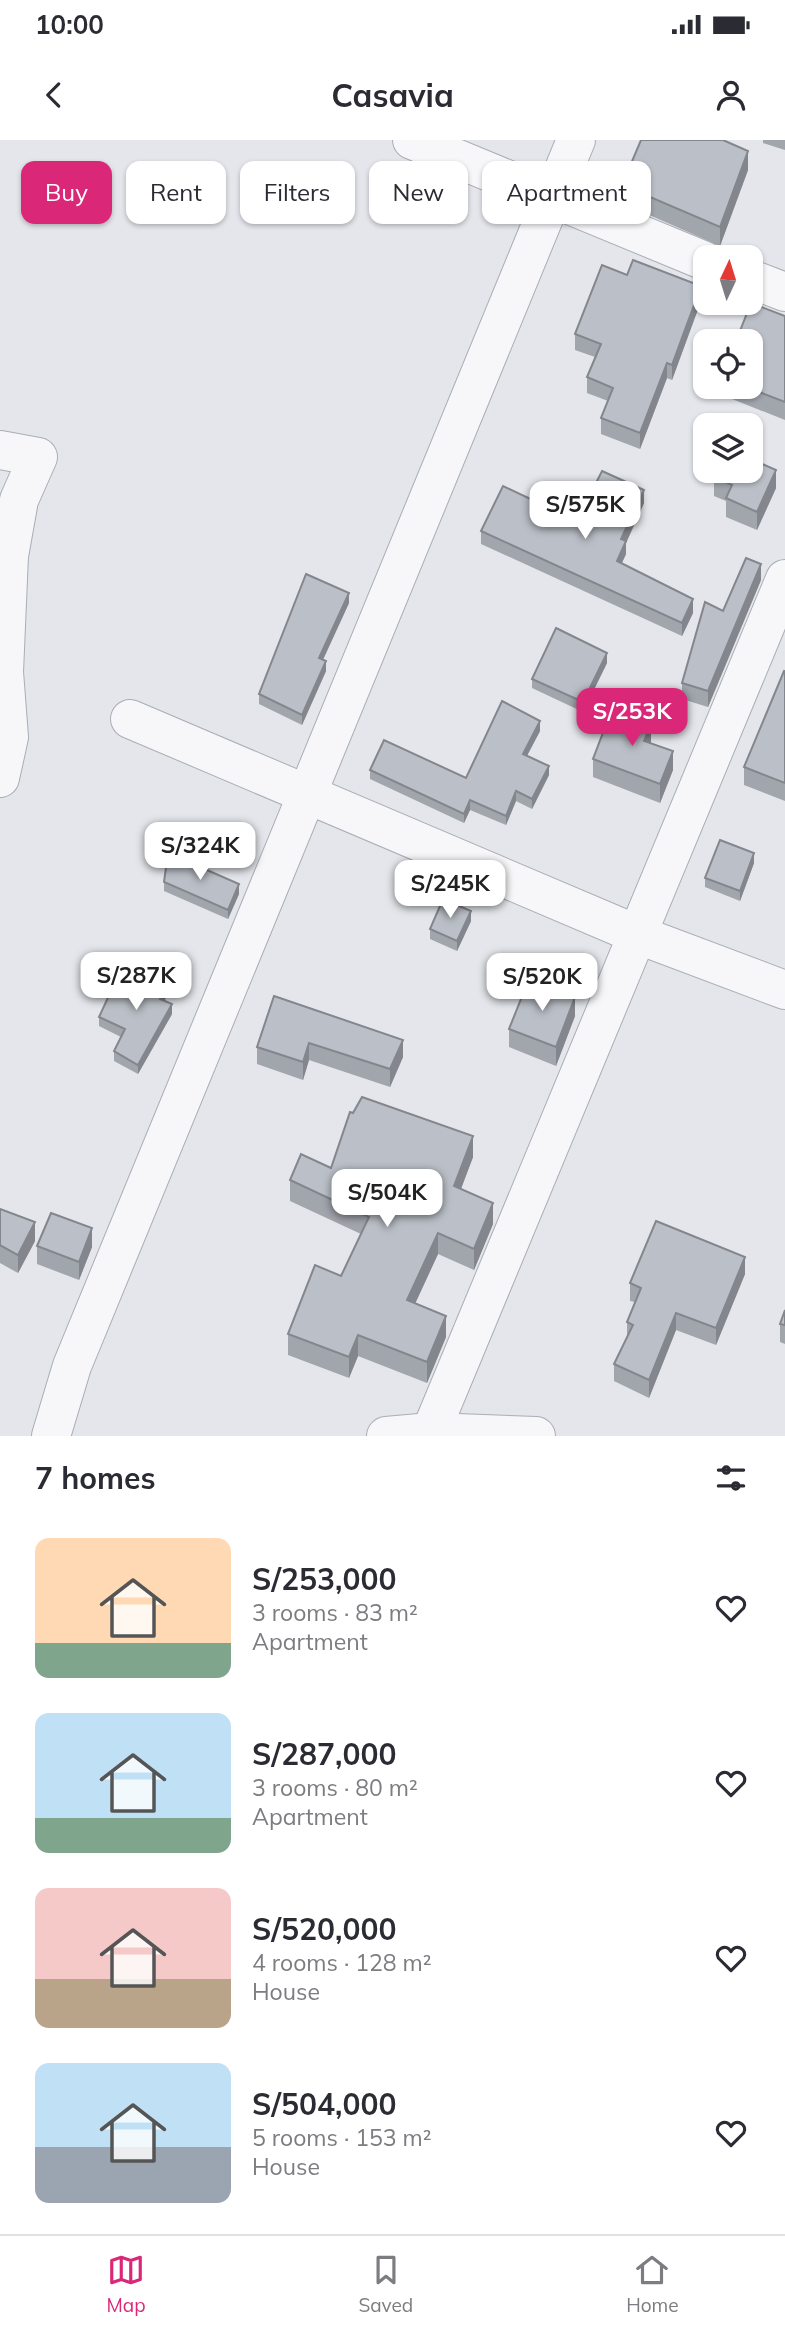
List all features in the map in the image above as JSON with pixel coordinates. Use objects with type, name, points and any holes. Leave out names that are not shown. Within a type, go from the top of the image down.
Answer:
[{"type":"street","points":[[412,140],[482,170]]},
{"type":"street","points":[[568,161],[576,140]]},
{"type":"street","points":[[51,1436],[72,1366],[542,224]]},
{"type":"street","points":[[612,224],[693,256]]},
{"type":"street","points":[[763,284],[785,292]]},
{"type":"street","points":[[0,450],[38,457],[19,500],[9,556],[4,672],[9,737],[0,778]]},
{"type":"street","points":[[430,1434],[785,579]]},
{"type":"street","points":[[130,719],[636,934],[785,990]]},
{"type":"street","points":[[386,1436],[536,1436]]},
{"type":"building","points":[[641,140],[723,140],[748,151],[720,227],[651,197],[651,161],[632,161]]},
{"type":"building","points":[[633,260],[693,283],[693,308],[672,365],[667,363],[640,433],[601,418],[613,388],[587,377],[601,344],[575,334],[602,265],[627,275]]},
{"type":"building","points":[[763,308],[785,316],[785,402],[763,394],[763,329],[741,329],[746,315],[763,315]]},
{"type":"building","points":[[763,464],[776,470],[757,512],[726,498],[732,485],[728,483],[763,483]]},
{"type":"building","points":[[602,471],[644,490],[621,539],[626,541],[617,561],[693,599],[682,623],[481,531],[503,486],[577,521]]},
{"type":"building","points":[[746,558],[761,564],[708,691],[682,683],[705,602],[723,611]]},
{"type":"building","points":[[306,574],[349,593],[319,658],[326,661],[302,715],[259,694]]},
{"type":"building","points":[[556,628],[607,653],[583,702],[532,679]]},
{"type":"building","points":[[785,671],[785,783],[744,767]]},
{"type":"building","points":[[502,701],[540,721],[523,754],[549,766],[532,799],[516,791],[506,816],[470,800],[464,814],[370,770],[384,740],[466,778]]},
{"type":"building","points":[[612,709],[651,724],[644,741],[673,751],[660,784],[593,759]]},
{"type":"building","points":[[720,840],[754,853],[740,891],[705,878]]},
{"type":"building","points":[[168,853],[239,884],[228,910],[164,882]]},
{"type":"building","points":[[443,899],[471,911],[457,941],[430,929]]},
{"type":"building","points":[[123,965],[167,986],[160,999],[172,1004],[138,1065],[114,1051],[125,1029],[99,1017]]},
{"type":"building","points":[[529,979],[575,997],[556,1047],[509,1029]]},
{"type":"building","points":[[274,996],[403,1040],[390,1069],[309,1043],[303,1062],[257,1047]]},
{"type":"building","points":[[362,1097],[473,1136],[454,1186],[493,1203],[474,1249],[438,1233],[407,1300],[446,1316],[427,1362],[358,1335],[349,1357],[288,1334],[315,1265],[341,1276],[369,1217],[290,1180],[301,1154],[331,1168],[350,1112],[353,1113]]},
{"type":"building","points":[[0,1209],[35,1222],[18,1255],[0,1245]]},
{"type":"building","points":[[51,1213],[92,1228],[79,1262],[37,1246]]},
{"type":"building","points":[[656,1221],[745,1257],[716,1328],[676,1313],[649,1380],[614,1364],[633,1325],[627,1322],[641,1288],[630,1283]]},
{"type":"building","points":[[785,1310],[785,1325],[780,1324]]}]
